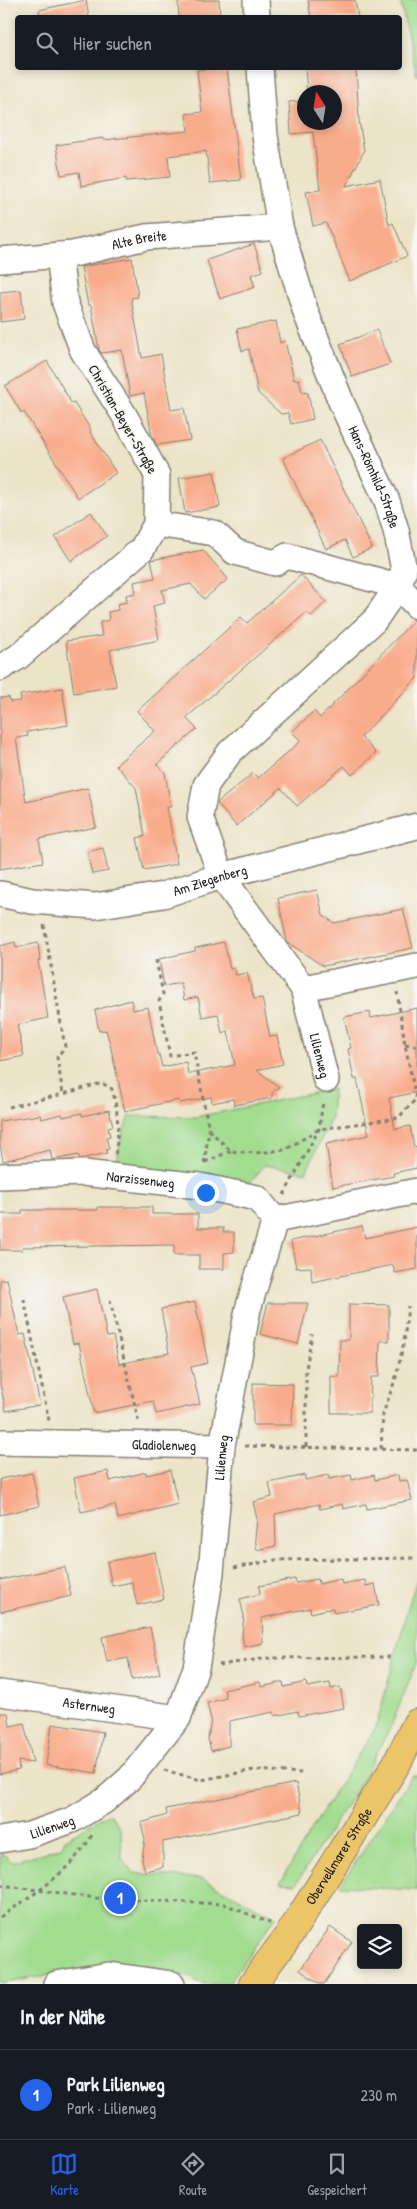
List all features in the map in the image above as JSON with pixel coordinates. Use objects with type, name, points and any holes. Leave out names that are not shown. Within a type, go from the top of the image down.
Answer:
[{"type":"main road","name":"Obervellmarer Straße","points":[[252,1984],[291,1932],[397,1763],[417,1723]]},
{"type":"street","points":[[256,0],[257,15]]},
{"type":"street","name":"Hans-Römhild-Straße","points":[[221,876],[200,818],[206,785],[230,752],[374,621],[398,586],[404,570],[394,523],[387,501],[342,404],[306,313],[280,227],[265,136],[260,70]]},
{"type":"street","name":"Alte Breite","points":[[0,260],[73,254],[146,237],[280,227]]},
{"type":"street","name":"Christian-Beyer-Straße","points":[[0,668],[18,657],[142,549],[156,524],[157,475],[123,413],[83,351],[65,303],[59,255]]},
{"type":"street","points":[[156,524],[214,534],[235,552],[275,563],[288,556],[398,586],[417,606]]},
{"type":"street","name":"Am Ziegenberg","points":[[0,894],[40,902],[95,906],[162,895],[221,876],[417,826]]},
{"type":"street","name":"Lilienweg","points":[[221,876],[303,988],[326,1080]]},
{"type":"street","points":[[303,988],[405,968]]},
{"type":"street","name":"Narzissenweg","points":[[0,1176],[83,1173],[202,1174],[257,1198],[275,1220]]},
{"type":"street","points":[[275,1220],[417,1191]]},
{"type":"street","name":"Lilienweg","points":[[0,1840],[29,1835],[72,1820],[104,1801],[130,1778],[178,1718],[196,1668],[211,1573],[222,1446],[248,1309],[275,1220]]},
{"type":"street","name":"Gladiolenweg","points":[[0,1442],[222,1446]]},
{"type":"street","name":"Asternweg","points":[[0,1693],[178,1718]]},
{"type":"street","points":[[56,1984],[109,1975],[143,1982],[172,1984]]},
{"type":"path","points":[[40,902],[65,1047],[57,1057],[63,1094]]},
{"type":"path","points":[[156,960],[163,994],[159,1001],[170,1056],[194,1052],[209,1130],[202,1174]]},
{"type":"path","points":[[209,1130],[231,1151],[255,1153],[286,1150],[319,1129],[398,1118],[417,1098],[405,1044],[405,968]]},
{"type":"path","points":[[54,982],[59,980]]},
{"type":"path","points":[[405,1044],[417,1046]]},
{"type":"path","name":"Lilienweg","points":[[275,1220],[288,1185],[319,1129],[326,1080]]},
{"type":"path","points":[[9,1106],[102,1083],[112,1089],[118,1110],[119,1131],[111,1174]]},
{"type":"path","points":[[202,1174],[231,1151]]},
{"type":"path","points":[[24,1299],[54,1443]]},
{"type":"path","points":[[110,1300],[144,1444]]},
{"type":"path","points":[[381,1449],[383,1414],[396,1377],[404,1342],[408,1306]]},
{"type":"path","points":[[306,1448],[306,1369],[312,1334]]},
{"type":"path","points":[[222,1446],[417,1450]]},
{"type":"path","points":[[211,1573],[275,1560],[417,1558]]},
{"type":"path","points":[[196,1668],[269,1658],[390,1657]]},
{"type":"path","points":[[140,1764],[201,1780],[254,1770],[301,1773]]},
{"type":"path","points":[[0,1917],[65,1871],[85,1847],[100,1821],[104,1801]]},
{"type":"path","points":[[0,1885],[96,1898],[224,1904],[291,1932]]},
{"type":"green space","points":[[400,0],[417,0],[417,76]]},
{"type":"green space","points":[[333,1089],[331,1119],[306,1172],[265,1165],[247,1186],[115,1169],[122,1134],[130,1116],[196,1117]]},
{"type":"green space","points":[[417,1579],[417,1661],[392,1724],[362,1780],[296,1884],[280,1883],[376,1727]]},
{"type":"green space","points":[[412,1776],[417,1776],[417,1890],[340,1886]]},
{"type":"green space","points":[[110,1813],[121,1830],[122,1859],[134,1873],[202,1879],[276,1917],[228,1984],[203,1984],[189,1977],[110,1964],[0,1984],[0,1854],[3,1854],[12,1862],[62,1847],[65,1839]]},
{"type":"building","points":[[86,0],[88,15],[40,15],[39,10]]},
{"type":"building","points":[[219,0],[220,15],[179,15],[178,2]]},
{"type":"building","points":[[308,0],[355,0],[358,15],[310,15]]},
{"type":"building","points":[[197,70],[227,70],[241,180],[210,183],[206,151],[168,156],[170,177],[126,181],[126,178],[81,186],[79,172],[61,175],[56,145],[103,138],[103,140],[188,131],[186,114],[202,112]]},
{"type":"building","points":[[305,70],[356,70],[359,120],[364,151],[346,186],[380,179],[389,225],[393,223],[407,256],[350,281],[326,223],[313,226],[306,192],[320,190],[313,132],[291,134],[289,102],[297,101],[297,130],[342,130],[342,85],[306,85]]},
{"type":"building","points":[[254,244],[263,271],[251,275],[255,287],[220,299],[207,260]]},
{"type":"building","points":[[132,258],[138,297],[131,298],[142,358],[161,354],[171,410],[184,408],[190,440],[157,445],[152,436],[144,393],[130,396],[122,350],[102,353],[99,350],[91,305],[88,305],[81,267]]},
{"type":"building","points":[[21,290],[24,319],[0,322],[0,292]]},
{"type":"building","points":[[276,321],[280,343],[285,341],[294,380],[299,379],[302,392],[308,393],[313,419],[291,424],[288,413],[281,414],[258,393],[249,349],[242,351],[237,329]]},
{"type":"building","points":[[377,330],[390,364],[352,377],[340,344]]},
{"type":"building","points":[[47,361],[116,473],[78,498],[24,412],[22,414],[5,386]]},
{"type":"building","points":[[320,440],[372,548],[353,557],[345,540],[326,549],[283,458]]},
{"type":"building","points":[[214,472],[220,507],[185,513],[179,478]]},
{"type":"building","points":[[91,512],[107,536],[71,561],[55,537]]},
{"type":"building","points":[[203,550],[228,579],[204,599],[191,584],[162,590],[165,603],[153,606],[159,640],[110,650],[116,686],[74,693],[66,641],[102,636],[100,622],[109,620],[108,612],[118,610],[117,604],[127,602],[126,595],[136,593],[134,582],[155,578],[151,560]]},
{"type":"building","points":[[301,575],[326,602],[311,616],[307,612],[186,718],[197,729],[157,764],[165,773],[171,807],[167,807],[177,864],[144,870],[137,838],[145,836],[136,788],[116,765],[155,731],[137,711],[241,617],[247,623]]},
{"type":"building","points":[[414,620],[417,620],[417,678],[361,737],[376,753],[352,775],[344,766],[297,806],[281,788],[236,826],[217,803],[253,773],[258,778],[301,741],[292,732],[314,711],[320,718]]},
{"type":"building","points":[[62,688],[68,725],[27,732],[28,736],[16,738],[26,802],[88,788],[96,827],[39,839],[43,862],[0,869],[0,698],[9,697],[10,702],[21,701],[20,695]]},
{"type":"building","points":[[103,848],[108,871],[92,874],[87,852]]},
{"type":"building","points":[[317,890],[323,915],[334,923],[403,909],[413,948],[323,966],[287,942],[278,898]]},
{"type":"building","points":[[15,942],[16,948],[38,943],[40,960],[38,961],[48,1018],[17,1025],[24,1056],[0,1061],[0,946]]},
{"type":"building","points":[[224,942],[230,969],[234,968],[236,975],[247,973],[254,999],[262,998],[270,1037],[277,1036],[283,1064],[257,1070],[279,1087],[272,1093],[272,1098],[234,1105],[233,1099],[212,1103],[211,1097],[180,1103],[179,1100],[125,1111],[106,1030],[99,1031],[95,1010],[131,1000],[133,1010],[148,1007],[157,1054],[159,1054],[162,1067],[186,1062],[188,1074],[235,1065],[228,1031],[222,1033],[218,1014],[202,1017],[198,997],[184,1000],[181,983],[164,986],[159,959],[195,951],[195,948]]},
{"type":"building","points":[[417,1008],[417,1092],[389,1098],[395,1129],[410,1126],[414,1147],[417,1146],[417,1168],[393,1173],[394,1176],[333,1187],[326,1144],[369,1135],[357,1079],[354,1079],[348,1049],[351,1048],[344,1017],[370,1012],[371,1018]]},
{"type":"building","points":[[109,1110],[113,1126],[108,1127],[110,1136],[106,1137],[109,1149],[106,1150],[107,1153],[80,1159],[78,1155],[52,1160],[50,1150],[3,1161],[0,1145],[0,1121],[40,1115],[41,1119],[62,1114],[63,1117],[82,1113],[82,1116]]},
{"type":"building","points":[[98,1207],[152,1207],[152,1214],[198,1214],[198,1228],[224,1228],[223,1232],[234,1232],[234,1252],[224,1253],[224,1269],[199,1269],[199,1255],[174,1255],[174,1245],[22,1247],[22,1250],[0,1250],[0,1214],[22,1214],[22,1210],[98,1210]]},
{"type":"building","points":[[362,1226],[365,1238],[417,1227],[417,1269],[395,1273],[393,1265],[312,1282],[311,1267],[296,1268],[291,1241]]},
{"type":"building","points":[[7,1279],[19,1335],[25,1334],[40,1405],[6,1411],[0,1384],[0,1280]]},
{"type":"building","points":[[97,1289],[107,1337],[113,1336],[119,1364],[169,1353],[161,1309],[195,1302],[208,1363],[191,1367],[200,1404],[156,1414],[153,1401],[94,1413],[79,1343],[73,1344],[63,1297]]},
{"type":"building","points":[[268,1303],[308,1303],[298,1344],[260,1334]]},
{"type":"building","points":[[349,1304],[389,1305],[389,1341],[380,1341],[379,1377],[371,1377],[370,1413],[331,1413],[331,1376],[339,1377],[340,1340],[349,1340]]},
{"type":"building","points":[[253,1383],[293,1384],[292,1425],[253,1425]]},
{"type":"building","points":[[170,1470],[178,1504],[118,1519],[115,1505],[81,1512],[74,1478],[108,1471],[110,1481],[146,1472],[146,1475]]},
{"type":"building","points":[[32,1473],[39,1506],[0,1515],[0,1479]]},
{"type":"building","points":[[305,1475],[305,1480],[328,1475],[329,1479],[351,1475],[352,1480],[374,1475],[375,1480],[398,1475],[399,1481],[407,1480],[412,1500],[367,1509],[366,1504],[343,1509],[342,1504],[320,1509],[319,1504],[275,1514],[276,1546],[257,1550],[255,1538],[257,1519],[253,1502],[272,1497],[269,1483]]},
{"type":"building","points":[[155,1552],[164,1599],[137,1605],[132,1582],[112,1586],[107,1562]]},
{"type":"building","points":[[65,1567],[71,1596],[0,1612],[0,1580]]},
{"type":"building","points":[[295,1579],[296,1583],[318,1579],[319,1584],[341,1579],[342,1584],[365,1580],[366,1586],[375,1584],[379,1605],[334,1613],[333,1608],[311,1613],[310,1608],[262,1618],[263,1643],[244,1647],[242,1635],[244,1616],[240,1599],[260,1594],[259,1586]]},
{"type":"building","points":[[150,1627],[160,1674],[132,1680],[128,1658],[107,1662],[102,1637]]},
{"type":"building","points":[[260,1682],[261,1687],[283,1682],[284,1687],[306,1682],[307,1687],[330,1683],[331,1689],[340,1687],[344,1708],[299,1716],[298,1711],[275,1716],[274,1712],[229,1721],[229,1746],[211,1751],[208,1739],[211,1719],[207,1703],[226,1698],[224,1690]]},
{"type":"building","points":[[0,1713],[8,1713],[10,1726],[24,1723],[33,1763],[18,1761],[19,1770],[0,1774]]},
{"type":"building","points":[[52,1724],[103,1732],[96,1773],[46,1765]]},
{"type":"building","points":[[296,1783],[302,1813],[163,1842],[163,1867],[145,1871],[142,1859],[145,1839],[141,1823],[167,1815],[166,1809]]},
{"type":"building","points":[[330,1927],[352,1942],[324,1984],[320,1984],[300,1970]]},
{"type":"place","name":"Park Lilienweg","points":[[120,1898]]}]
